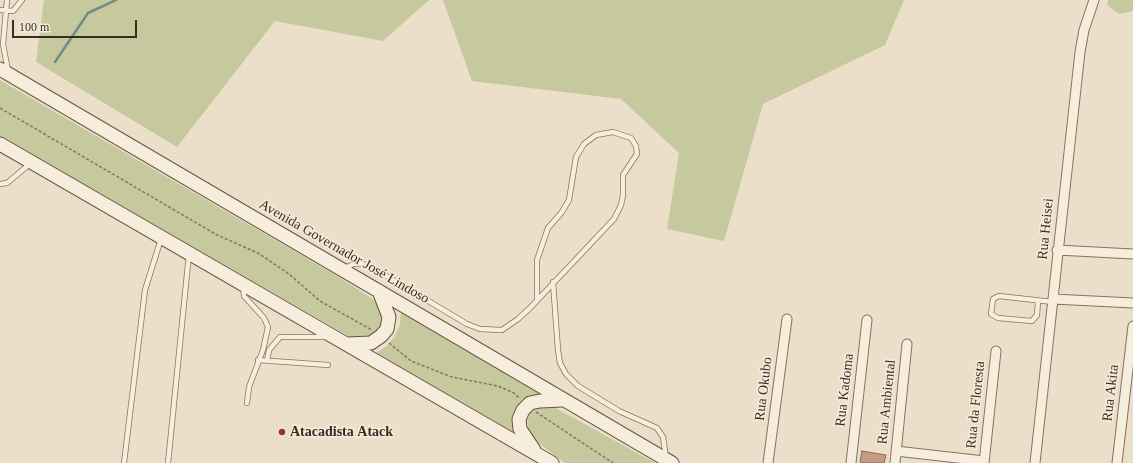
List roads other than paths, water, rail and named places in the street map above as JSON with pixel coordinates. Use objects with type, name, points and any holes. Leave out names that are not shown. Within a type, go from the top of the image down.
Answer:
[{"type":"main road","name":"Avenida Governador José Lindoso","points":[[5,72],[342,269],[562,400],[669,461]]},
{"type":"main road","points":[[0,144],[552,463]]},
{"type":"main road","points":[[348,344],[371,343],[381,336],[386,329],[389,317],[379,291]]},
{"type":"main road","points":[[538,455],[526,440],[520,429],[519,419],[523,410],[528,406],[540,401],[562,400]]},
{"type":"street","name":"Rua Heisei","points":[[1035,463],[1080,52],[1084,30],[1094,0]]},
{"type":"street","points":[[1058,250],[1133,254]]},
{"type":"street","points":[[1053,301],[1133,303]]},
{"type":"street","name":"Rua Okubo","points":[[768,463],[787,319]]},
{"type":"street","name":"Rua Kadoma","points":[[851,463],[867,320]]},
{"type":"street","name":"Rua Akita","points":[[1117,463],[1133,326]]},
{"type":"street","name":"Rua Ambiental","points":[[895,463],[907,344]]},
{"type":"street","name":"Rua da Floresta","points":[[984,462],[996,351]]},
{"type":"street","points":[[896,451],[984,462]]},
{"type":"lane","points":[[5,72],[2,44],[3,11],[7,0]]},
{"type":"lane","points":[[3,11],[13,11],[22,0]]},
{"type":"lane","points":[[342,269],[354,264],[363,264],[373,268],[468,324],[480,329],[502,330],[518,319],[614,219],[622,200],[623,175],[637,154],[636,146],[631,138],[613,132],[596,135],[584,144],[576,157],[568,200],[562,212],[548,228],[537,260],[537,299]]},
{"type":"lane","points":[[0,185],[7,183],[32,163]]},
{"type":"lane","points":[[124,463],[145,290],[161,237]]},
{"type":"lane","points":[[168,463],[189,253]]},
{"type":"lane","points":[[553,282],[558,350],[560,362],[566,374],[578,386],[618,411],[657,428],[665,446],[669,461]]},
{"type":"lane","points":[[243,284],[244,296],[264,318],[268,327],[263,350],[249,387],[247,403]]},
{"type":"lane","points":[[1038,301],[1037,315],[1032,321],[998,318],[991,314],[992,304],[996,297],[1053,301]]},
{"type":"lane","points":[[267,361],[269,350],[280,337],[333,336]]},
{"type":"lane","points":[[258,360],[328,365]]},
{"type":"waterway","points":[[55,62],[88,13],[116,0]]},
{"type":"place","name":"Atacadista Atack","points":[[282,432]]}]
